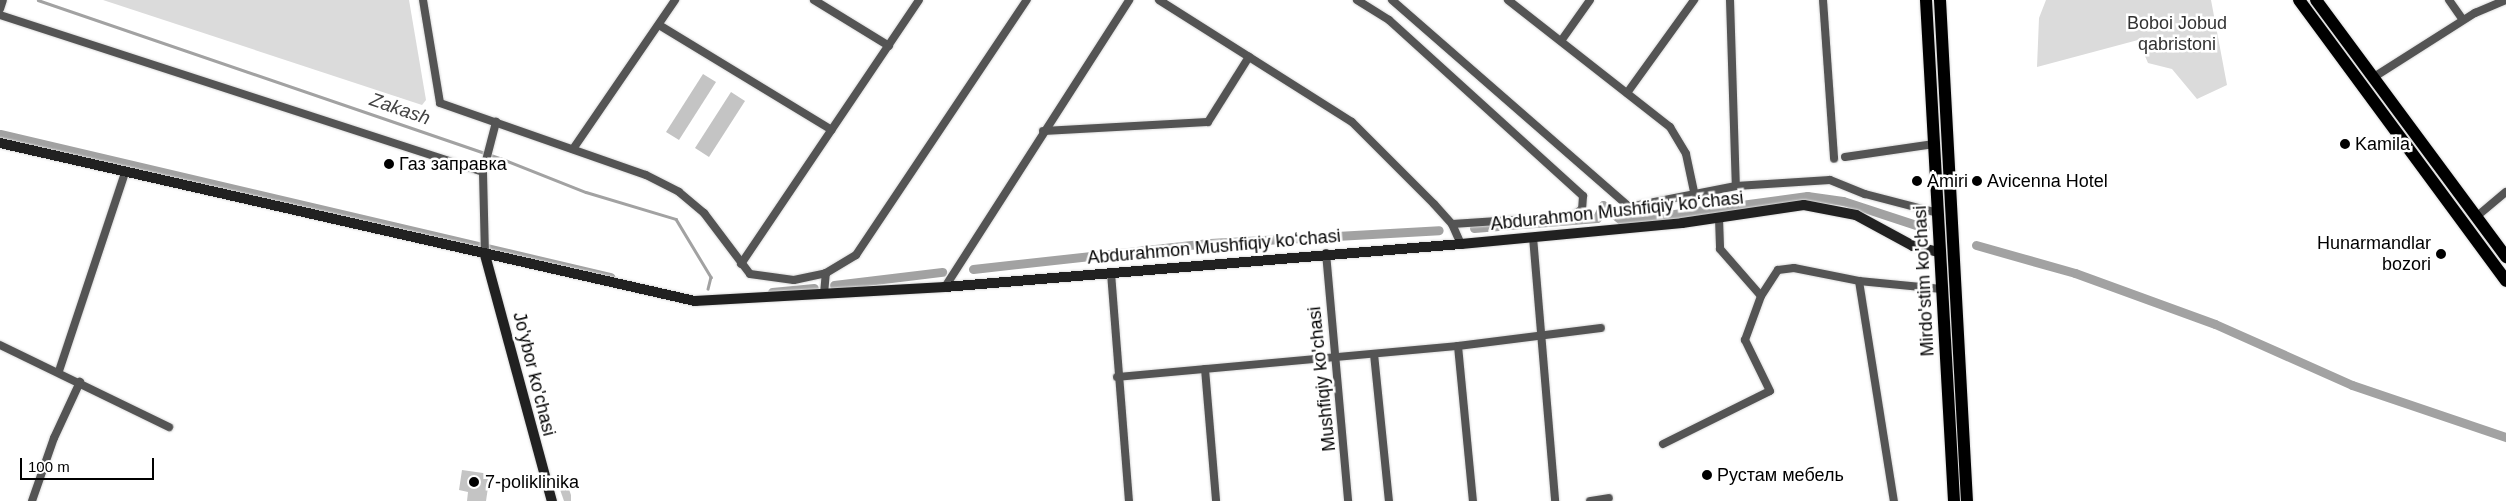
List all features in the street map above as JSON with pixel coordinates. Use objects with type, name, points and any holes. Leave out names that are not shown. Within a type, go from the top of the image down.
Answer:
[{"type":"main road","name":"Mirdo'stim ko'chasi","points":[[1926,0],[1954,501]]},
{"type":"main road","name":"Mirdo'stim ko'chasi","points":[[1940,0],[1967,501]]},
{"type":"main road","points":[[2299,0],[2506,281]]},
{"type":"main road","points":[[2316,0],[2506,257]]},
{"type":"street","points":[[0,9],[3,0]]},
{"type":"street","points":[[423,0],[440,103],[573,149],[679,192],[704,213],[750,274],[770,278],[808,278],[826,273],[856,255],[1027,0]]},
{"type":"street","points":[[573,149],[675,0]]},
{"type":"street","points":[[814,0],[889,46]]},
{"type":"street","points":[[741,264],[919,0]]},
{"type":"street","points":[[945,287],[1129,0]]},
{"type":"street","points":[[1159,0],[1352,122],[1452,224],[1461,244]]},
{"type":"street","points":[[1357,0],[1389,20],[1572,182],[1583,196],[1582,209],[1573,216],[1497,224],[1452,224]]},
{"type":"street","points":[[1392,0],[1629,207],[1736,186],[1830,180],[1865,194],[1938,213]]},
{"type":"street","points":[[1508,0],[1670,127],[1686,154],[1694,193]]},
{"type":"street","points":[[1561,42],[1590,0]]},
{"type":"street","points":[[1627,93],[1694,0]]},
{"type":"street","points":[[1730,0],[1736,186]]},
{"type":"street","points":[[1822,0],[1834,159]]},
{"type":"street","points":[[2449,0],[2463,20]]},
{"type":"street","points":[[2374,77],[2463,20],[2506,0]]},
{"type":"street","points":[[0,15],[483,172]]},
{"type":"street","points":[[659,25],[832,130]]},
{"type":"street","points":[[1044,131],[1208,122],[1249,57]]},
{"type":"street","points":[[484,252],[486,234],[484,159],[496,122]]},
{"type":"street","name":"Abdurahmon Mushfiqiy koʻchasi","points":[[0,144],[30,147],[125,173],[287,207],[695,301],[945,287],[1326,253],[1461,244],[1719,218],[1804,205],[1827,206],[1856,214],[1913,246],[1940,252]]},
{"type":"street","points":[[1845,157],[1934,144]]},
{"type":"street","points":[[59,371],[125,173]]},
{"type":"street","points":[[2476,217],[2506,192]]},
{"type":"street","points":[[1719,218],[1720,249],[1761,296]]},
{"type":"street","points":[[1533,237],[1555,501]]},
{"type":"street","name":"Jo'ybor ko'chasi","points":[[484,252],[552,501]]},
{"type":"street","name":"Mushfiqiy ko'chasi","points":[[1326,253],[1348,501]]},
{"type":"street","points":[[1663,444],[1770,391],[1745,340],[1761,296],[1778,270],[1794,268],[1859,281],[1942,289]]},
{"type":"street","points":[[824,294],[826,273]]},
{"type":"street","points":[[1110,273],[1128,501]]},
{"type":"street","points":[[1859,281],[1894,501]]},
{"type":"street","points":[[1118,377],[1458,346],[1601,328]]},
{"type":"street","points":[[0,345],[59,371],[169,427]]},
{"type":"street","points":[[1458,346],[1473,501]]},
{"type":"street","points":[[1374,354],[1389,501]]},
{"type":"street","points":[[1205,369],[1216,501]]},
{"type":"street","points":[[32,501],[54,438],[80,382]]},
{"type":"street","points":[[1590,501],[1609,498]]},
{"type":"green space","points":[[103,0],[409,0],[426,100],[422,105]]},
{"type":"green space","name":"Boboi Jobud qabristoni","points":[[2046,0],[2211,0],[2227,85],[2197,99],[2172,69],[2148,63],[2138,40],[2037,67],[2039,18]]},
{"type":"building","points":[[703,74],[716,82],[679,140],[666,132]]},
{"type":"building","points":[[731,92],[745,101],[709,157],[695,148]]},
{"type":"building","name":"7-poliklinika","points":[[462,470],[490,474],[486,501],[467,501],[468,492],[459,490]]},
{"type":"building","points":[[565,478],[571,495],[571,501],[564,501],[557,481]]},
{"type":"waterway","name":"Zakash","points":[[38,0],[500,158],[586,192],[676,219],[711,277],[708,289]]},
{"type":"waterway","points":[[0,134],[610,277]]},
{"type":"waterway","points":[[1474,228],[1597,218],[1603,205],[1622,221],[1807,196],[1843,201],[1925,228]]},
{"type":"waterway","points":[[973,269],[1210,243],[1439,230]]},
{"type":"waterway","points":[[1976,245],[2075,273],[2215,324],[2352,385],[2506,437]]},
{"type":"waterway","points":[[834,285],[942,272]]},
{"type":"waterway","points":[[772,292],[814,288]]},
{"type":"place","name":"Kamila","points":[[2345,144]]},
{"type":"place","name":"Газ заправка","points":[[389,164]]},
{"type":"place","name":"Amiri","points":[[1917,181]]},
{"type":"place","name":"Avicenna Hotel","points":[[1977,181]]},
{"type":"place","name":"Hunarmandlar bozori","points":[[2441,254]]},
{"type":"place","name":"Рустам мебель","points":[[1707,475]]},
{"type":"place","name":"7-poliklinika","points":[[474,482]]}]
